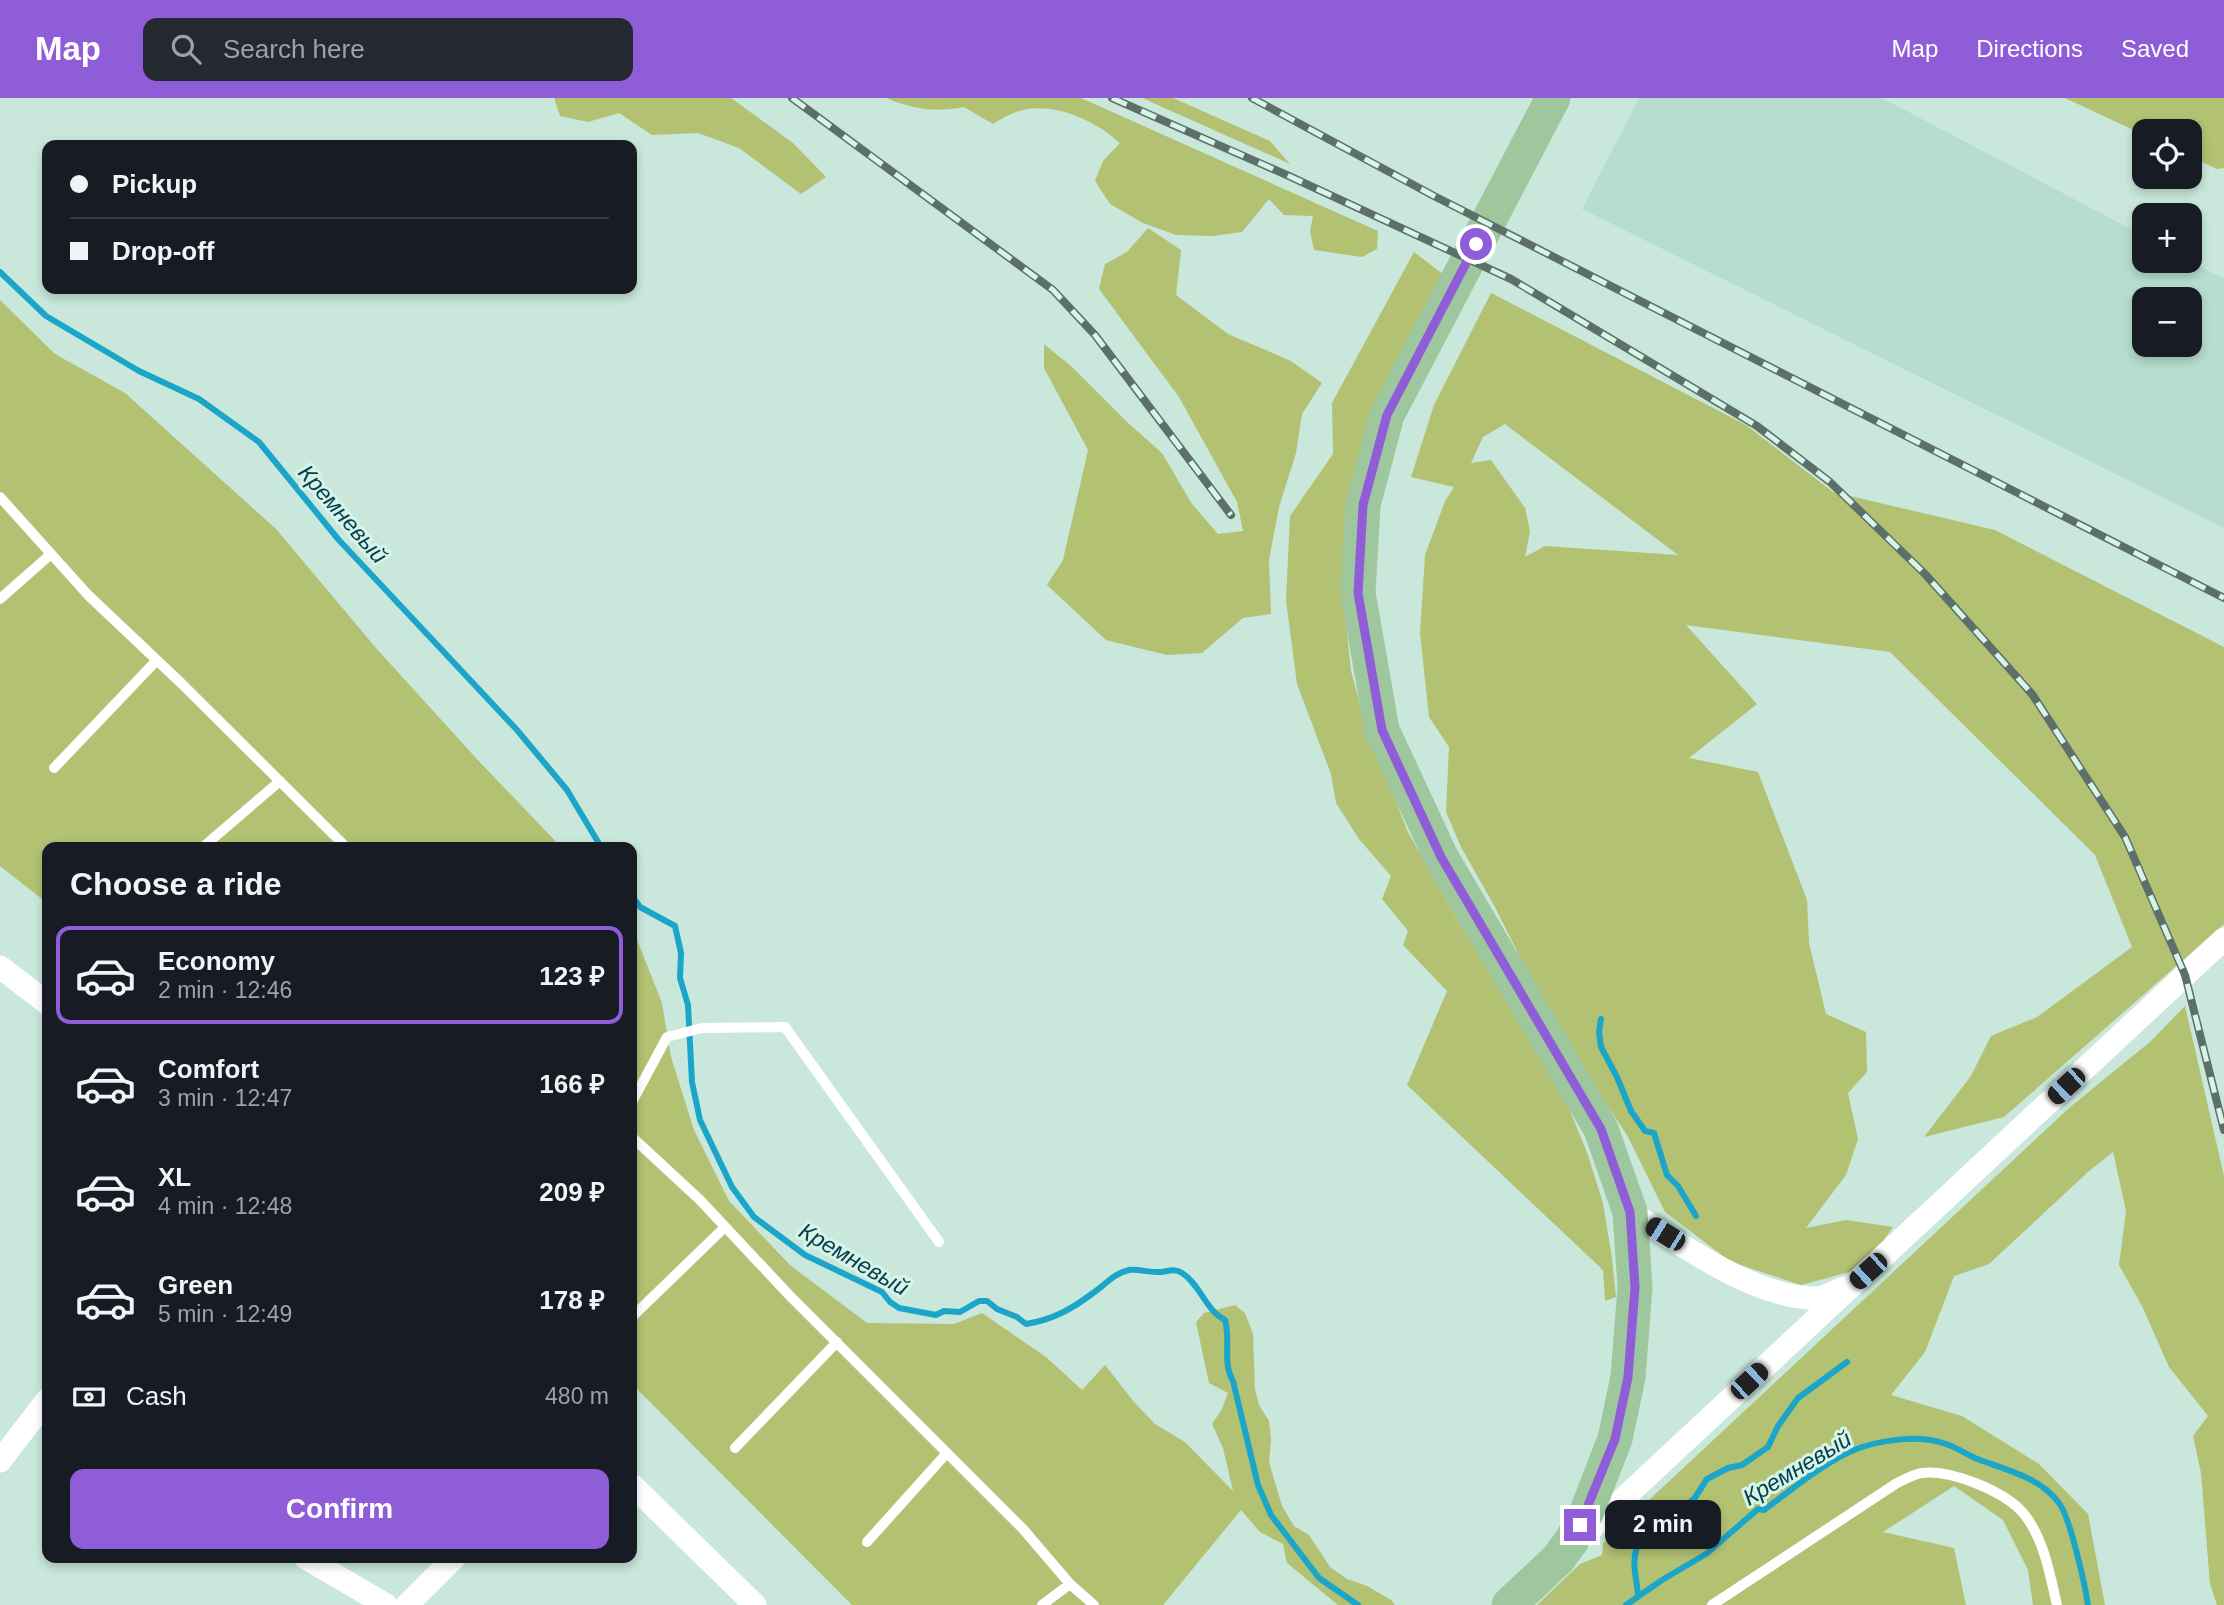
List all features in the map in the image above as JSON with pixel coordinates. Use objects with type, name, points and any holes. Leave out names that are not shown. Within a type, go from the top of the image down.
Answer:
[{"type":"main road","points":[[1508,1605],[1558,1559],[1572,1540],[1587,1511],[1615,1439],[1628,1377],[1635,1287],[1630,1212],[1601,1129],[1441,857],[1382,730],[1358,593],[1363,505],[1387,415],[1552,98]]},
{"type":"street","points":[[1558,1559],[2223,942]]},
{"type":"street","points":[[0,967],[42,999]]},
{"type":"street","points":[[1630,1212],[1701,1257],[1740,1277],[1785,1295],[1816,1299],[1853,1284]]},
{"type":"street","points":[[0,1461],[42,1406]]},
{"type":"street","points":[[637,1490],[755,1605]]},
{"type":"street","points":[[315,1563],[386,1605]]},
{"type":"street","points":[[407,1605],[449,1563]]},
{"type":"lane","points":[[0,497],[89,595],[341,842]]},
{"type":"lane","points":[[0,599],[51,554]]},
{"type":"lane","points":[[54,768],[157,660]]},
{"type":"lane","points":[[209,842],[280,781]]},
{"type":"lane","points":[[637,1093],[667,1037],[702,1028],[785,1027],[939,1242]]},
{"type":"lane","points":[[637,1142],[700,1200],[836,1342],[1023,1529],[1070,1584],[1094,1605]]},
{"type":"lane","points":[[637,1312],[725,1227]]},
{"type":"lane","points":[[735,1448],[836,1342]]},
{"type":"lane","points":[[867,1542],[946,1454]]},
{"type":"lane","points":[[1712,1605],[1897,1483],[1921,1473],[1946,1473],[1987,1487],[2024,1513],[2039,1539],[2056,1605]]},
{"type":"lane","points":[[1042,1605],[1070,1584]]},
{"type":"shaded area","points":[[1639,98],[1882,98],[2132,230],[2132,273],[2202,273],[2202,267],[2224,279],[2224,528],[1582,209]]},
{"type":"green space","points":[[554,98],[731,98],[793,143],[826,177],[801,194],[739,148],[698,133],[652,135],[619,113],[588,122],[560,116]]},
{"type":"green space","points":[[886,98],[1081,98],[1378,231],[1377,249],[1362,257],[1314,250],[1310,231],[1313,216],[1284,215],[1269,199],[1242,232],[1212,236],[1176,235],[1143,223],[1110,204],[1095,181],[1103,161],[1120,143],[1099,127],[1075,115],[1036,108],[1015,112],[993,124],[964,107],[924,109]]},
{"type":"green space","points":[[1142,98],[1173,98],[1270,141],[1290,164]]},
{"type":"green space","points":[[2065,98],[2224,98],[2224,168],[2217,169],[2202,162],[2202,119],[2132,119],[2132,129]]},
{"type":"green space","points":[[1148,228],[1181,250],[1176,295],[1228,334],[1291,361],[1322,383],[1302,414],[1296,453],[1279,507],[1269,560],[1271,614],[1243,618],[1202,653],[1167,655],[1106,640],[1047,585],[1063,560],[1088,450],[1044,368],[1044,344],[1072,367],[1162,453],[1192,504],[1218,534],[1243,531],[1237,502],[1179,397],[1099,289],[1105,264],[1127,252]]},
{"type":"green space","points":[[1414,252],[1448,278],[1343,594],[1351,671],[1363,716],[1407,830],[1566,1101],[1588,1155],[1603,1203],[1612,1258],[1616,1297],[1605,1301],[1603,1270],[1407,1085],[1447,991],[1403,945],[1408,931],[1382,899],[1391,876],[1359,839],[1336,803],[1331,774],[1297,684],[1286,600],[1290,516],[1333,454],[1332,403]]},
{"type":"green space","points":[[1491,293],[1746,425],[1833,492],[1995,530],[2224,647],[2224,924],[2004,1117],[1924,1137],[1971,1076],[1991,1036],[2037,1017],[2132,947],[2095,855],[1890,652],[1686,625],[1757,704],[1689,758],[1758,772],[1807,900],[1809,943],[1826,1014],[1866,1032],[1867,1072],[1848,1093],[1858,1139],[1846,1175],[1806,1228],[1846,1220],[1893,1227],[1864,1268],[1801,1285],[1731,1262],[1665,1212],[1627,1135],[1585,1072],[1533,983],[1461,847],[1446,812],[1449,747],[1429,717],[1420,633],[1425,555],[1445,501],[1454,487],[1411,477],[1434,405]],"holes":[[[1505,424],[1678,555],[1545,546],[1525,557],[1530,531],[1525,508],[1491,460],[1471,463],[1483,437]]]},
{"type":"green space","points":[[0,300],[55,354],[125,393],[276,529],[376,648],[556,842],[42,842],[42,899],[0,866]]},
{"type":"green space","points":[[637,940],[662,1003],[671,1057],[694,1130],[729,1201],[791,1266],[867,1323],[954,1324],[982,1313],[1046,1357],[1082,1390],[1105,1365],[1155,1424],[1185,1442],[1233,1491],[1223,1448],[1212,1424],[1228,1393],[1209,1383],[1196,1322],[1204,1313],[1235,1305],[1245,1313],[1253,1334],[1255,1389],[1259,1405],[1269,1421],[1269,1462],[1282,1506],[1294,1526],[1309,1535],[1330,1567],[1347,1579],[1367,1586],[1391,1600],[1395,1605],[1338,1605],[1287,1563],[1283,1544],[1260,1532],[1241,1510],[1163,1605],[852,1605],[637,1389]]},
{"type":"green space","points":[[2185,1006],[2224,1176],[2224,1605],[2217,1605],[2210,1584],[2201,1473],[2193,1436],[2208,1416],[2169,1367],[2142,1306],[2119,1265],[2126,1211],[2113,1152],[1989,1264],[1954,1276],[1925,1352],[1891,1395],[1962,1416],[2039,1464],[2088,1514],[2105,1605],[2033,1605],[2028,1570],[2003,1520],[1954,1486],[1883,1532],[1954,1548],[1966,1605],[1537,1605],[1580,1564],[1602,1555],[1603,1543],[2069,1108],[2151,1041]]},
{"type":"waterway","name":"Кремневый","points":[[0,272],[46,316],[139,371],[199,399],[259,442],[338,539],[517,730],[567,790],[598,842]]},
{"type":"waterway","name":"Кремневый","points":[[637,903],[675,926],[681,953],[680,978],[688,1005],[692,1082],[700,1120],[732,1187],[754,1217],[805,1255],[882,1292],[899,1308],[936,1315],[944,1311],[960,1312],[979,1301],[987,1301],[1026,1324],[1053,1317],[1069,1309],[1114,1276],[1124,1272],[1179,1271],[1194,1284],[1218,1316],[1225,1320],[1228,1366],[1258,1485],[1271,1515],[1319,1578],[1358,1605]]},
{"type":"waterway","points":[[1601,1019],[1601,1047],[1631,1111],[1645,1131],[1654,1133],[1667,1175],[1678,1186],[1696,1216]]},
{"type":"waterway","points":[[1638,1596],[1634,1565],[1637,1547],[1653,1542],[1657,1526],[1694,1499],[1707,1479],[1728,1468],[1742,1465],[1768,1447],[1778,1426],[1798,1398],[1847,1362]]},
{"type":"waterway","name":"Кремневый","points":[[1626,1605],[1706,1554],[1758,1509],[1764,1510],[1837,1458],[1872,1444],[1915,1439],[1936,1441],[1950,1446],[2023,1476],[2052,1494],[2068,1522],[2088,1605]]},
{"type":"railway","points":[[792,98],[1053,290],[1095,335],[1231,515]]},
{"type":"railway","points":[[1112,98],[1511,279],[1757,426],[1830,482],[1925,574],[2032,694],[2125,837],[2185,975],[2224,1130]]},
{"type":"railway","points":[[1252,98],[1434,196],[2224,598]]},
{"type":"route","points":[[1476,244],[1387,415],[1363,505],[1358,593],[1382,730],[1441,857],[1601,1129],[1630,1212],[1635,1287],[1628,1377],[1615,1439],[1580,1525]]}]
